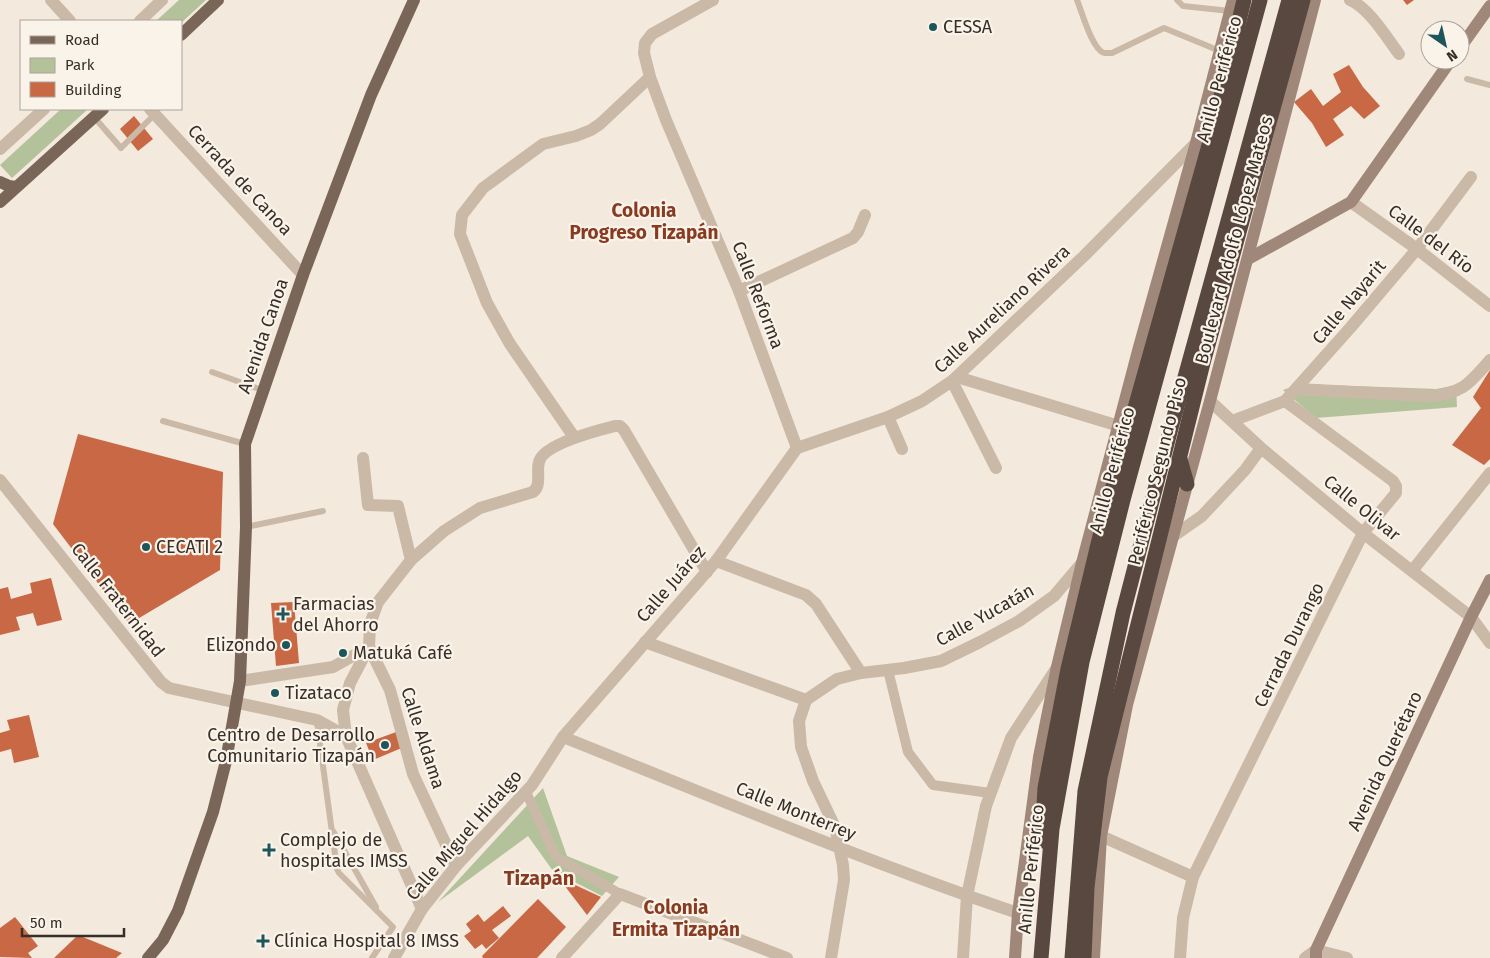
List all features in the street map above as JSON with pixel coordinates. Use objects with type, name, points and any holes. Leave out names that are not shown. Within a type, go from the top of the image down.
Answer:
[{"type":"highway","name":"Periférico Segundo Piso","points":[[1035,958],[1045,788],[1068,669],[1106,511],[1211,138],[1244,0]]},
{"type":"highway","name":"Anillo Periférico","points":[[1041,958],[1052,829],[1082,662],[1123,500],[1260,0]]},
{"type":"highway","points":[[1072,958],[1085,791],[1123,614],[1171,428],[1289,0]]},
{"type":"highway","name":"Periférico Segundo Piso","points":[[1084,958],[1087,887],[1100,777],[1203,363],[1303,0]]},
{"type":"highway","points":[[1171,428],[1187,484]]},
{"type":"main road","points":[[182,34],[218,0]]},
{"type":"main road","name":"Avenida Canoa","points":[[148,958],[163,940],[178,911],[213,812],[226,761],[240,681],[246,527],[245,444],[262,390],[371,95],[414,0]]},
{"type":"main road","name":"Boulevard Adolfo López Mateos","points":[[1094,958],[1101,836],[1127,705],[1210,401],[1315,0]]},
{"type":"main road","points":[[1016,958],[1018,913],[1039,757],[1058,667],[1082,563],[1138,348],[1196,143],[1232,5]]},
{"type":"main road","points":[[1470,34],[1490,6]]},
{"type":"main road","points":[[1248,258],[1351,202],[1444,70]]},
{"type":"main road","points":[[0,202],[99,113]]},
{"type":"main road","points":[[0,182],[16,187]]},
{"type":"main road","name":"Avenida Querétaro","points":[[1316,954],[1471,617],[1490,580]]},
{"type":"street","points":[[51,0],[69,20]]},
{"type":"street","points":[[141,20],[162,0]]},
{"type":"street","name":"Calle Reforma","points":[[713,0],[652,34],[645,43],[644,53],[650,77],[666,120],[739,291],[797,448]]},
{"type":"street","points":[[1350,0],[1373,20],[1400,54]]},
{"type":"street","points":[[574,437],[510,344],[486,303],[460,234],[462,215],[483,188],[533,150],[543,144],[576,136],[591,130],[600,124],[650,77]]},
{"type":"street","points":[[0,149],[43,110]]},
{"type":"street","name":"Cerrada de Canoa","points":[[153,112],[304,275]]},
{"type":"street","name":"Calle Aureliano Rivera","points":[[797,448],[888,417],[922,401],[955,379],[1084,256],[1196,143]]},
{"type":"street","name":"Calle Nayarit","points":[[1232,421],[1285,401],[1297,389],[1417,249],[1471,177]]},
{"type":"street","name":"Calle del Río","points":[[1351,202],[1417,249],[1490,306]]},
{"type":"street","points":[[739,291],[853,238],[858,232],[865,215]]},
{"type":"street","points":[[1297,389],[1430,396],[1449,394],[1464,387],[1490,360]]},
{"type":"street","points":[[955,379],[1119,426]]},
{"type":"street","points":[[955,379],[996,468]]},
{"type":"street","name":"Calle Olivar","points":[[1210,401],[1262,448],[1363,533],[1471,617],[1490,643]]},
{"type":"street","name":"Cerrada Durango","points":[[1180,958],[1183,918],[1193,877],[1363,533],[1396,493],[1396,486],[1392,481],[1285,401]]},
{"type":"street","points":[[888,417],[902,449]]},
{"type":"street","points":[[422,909],[346,736],[343,710],[350,683],[369,647],[370,624],[378,602],[411,560],[444,530],[480,508],[533,492],[538,487],[538,463],[542,455],[574,437],[620,426],[706,572]]},
{"type":"street","name":"Calle Juárez","points":[[564,737],[716,560],[797,448]]},
{"type":"street","points":[[1172,537],[1202,516],[1262,448]]},
{"type":"street","points":[[363,458],[368,505],[398,506],[411,560]]},
{"type":"street","points":[[1412,571],[1490,473]]},
{"type":"street","name":"Calle Fraternidad","points":[[0,480],[161,682],[169,688],[317,720],[346,736]]},
{"type":"street","points":[[716,560],[806,595],[811,599],[861,673]]},
{"type":"street","name":"Calle Yucatán","points":[[806,700],[837,679],[861,673],[941,660],[980,642],[1019,621],[1054,596],[1082,563]]},
{"type":"street","points":[[645,642],[806,700],[799,722],[801,747],[813,781],[834,827],[840,847],[844,880],[831,958]]},
{"type":"street","points":[[240,681],[333,666],[369,647]]},
{"type":"street","name":"Calle Aldama","points":[[369,647],[390,690],[413,774],[456,866]]},
{"type":"street","points":[[963,958],[967,896],[990,793],[1010,738],[1058,667]]},
{"type":"street","points":[[888,670],[908,752],[933,785],[990,793]]},
{"type":"street","name":"Calle Miguel Hidalgo","points":[[394,958],[422,909],[456,866],[532,785],[564,737]]},
{"type":"street","name":"Calle Monterrey","points":[[564,737],[840,847],[967,896],[1018,913]]},
{"type":"street","points":[[526,792],[556,858],[620,894],[787,958]]},
{"type":"street","points":[[1101,836],[1193,877]]},
{"type":"street","points":[[562,958],[620,894]]},
{"type":"street","points":[[1304,958],[1316,954],[1347,958]]},
{"type":"lane","points":[[1077,0],[1094,43],[1099,50],[1105,53],[1112,53],[1164,28],[1220,51]]},
{"type":"lane","points":[[1177,0],[1183,6],[1232,5]]},
{"type":"lane","points":[[1467,79],[1490,85]]},
{"type":"lane","points":[[99,113],[121,148],[153,112]]},
{"type":"lane","points":[[212,372],[262,390]]},
{"type":"lane","points":[[163,421],[245,444]]},
{"type":"lane","points":[[246,527],[322,511]]},
{"type":"lane","points":[[317,720],[339,873],[392,927],[372,958]]},
{"type":"lane","points":[[331,827],[380,915]]},
{"type":"green space","points":[[179,0],[206,0],[182,22],[182,20],[157,20]]},
{"type":"green space","points":[[60,110],[87,110],[12,178],[0,165]]},
{"type":"green space","points":[[1300,384],[1437,389],[1456,385],[1457,407],[1316,418],[1283,390]]},
{"type":"green space","points":[[543,788],[567,856],[619,877],[602,896],[553,871],[528,836],[438,902]]},
{"type":"building","points":[[1403,0],[1414,0],[1407,5]]},
{"type":"building","points":[[1349,65],[1363,87],[1380,106],[1364,119],[1351,106],[1333,119],[1344,135],[1326,147],[1312,123],[1294,102],[1311,89],[1323,106],[1341,92],[1333,74]]},
{"type":"building","points":[[134,116],[153,139],[138,151],[120,129]]},
{"type":"building","points":[[1490,370],[1490,459],[1484,465],[1452,445],[1481,408],[1473,397]]},
{"type":"building","name":"CECATI 2","points":[[78,434],[223,472],[220,570],[129,624],[53,524]]},
{"type":"building","points":[[51,578],[62,620],[37,626],[33,613],[16,617],[20,630],[0,635],[0,589],[8,587],[11,599],[32,593],[30,583]]},
{"type":"building","name":"Elizondo","points":[[294,602],[299,663],[276,666],[271,603]]},
{"type":"building","points":[[29,715],[39,757],[14,763],[11,749],[0,752],[0,733],[10,730],[7,720]]},
{"type":"building","name":"Centro de Desarrollo Comunitario Tizapán","points":[[399,731],[404,747],[373,760],[366,743]]},
{"type":"building","points":[[558,877],[601,897],[587,915]]},
{"type":"building","points":[[538,899],[566,927],[537,958],[483,958],[482,956]]},
{"type":"building","points":[[503,906],[511,916],[492,930],[499,938],[486,949],[482,944],[475,949],[464,936],[471,931],[466,924],[478,914],[484,922]]},
{"type":"building","points":[[15,917],[38,946],[28,953],[32,958],[0,957],[0,928]]},
{"type":"building","points":[[78,935],[122,953],[116,958],[54,958]]},
{"type":"place","name":"CESSA","points":[[933,27]]},
{"type":"place","name":"CECATI 2","points":[[146,547]]},
{"type":"place","name":"Farmacias del Ahorro","points":[[283,614]]},
{"type":"place","name":"Elizondo","points":[[286,645]]},
{"type":"place","name":"Matuká Café","points":[[343,653]]},
{"type":"place","name":"Tizataco","points":[[275,693]]},
{"type":"place","name":"Centro de Desarrollo Comunitario Tizapán","points":[[385,745]]},
{"type":"place","name":"Complejo de hospitales IMSS","points":[[269,850]]},
{"type":"place","name":"Clínica Hospital 8 IMSS","points":[[263,941]]},
{"type":"district","name":"Colonia Progreso Tizapán","points":[[644,221]]},
{"type":"district","name":"Tizapán","points":[[539,878]]},
{"type":"district","name":"Colonia Ermita Tizapán","points":[[676,918]]}]
